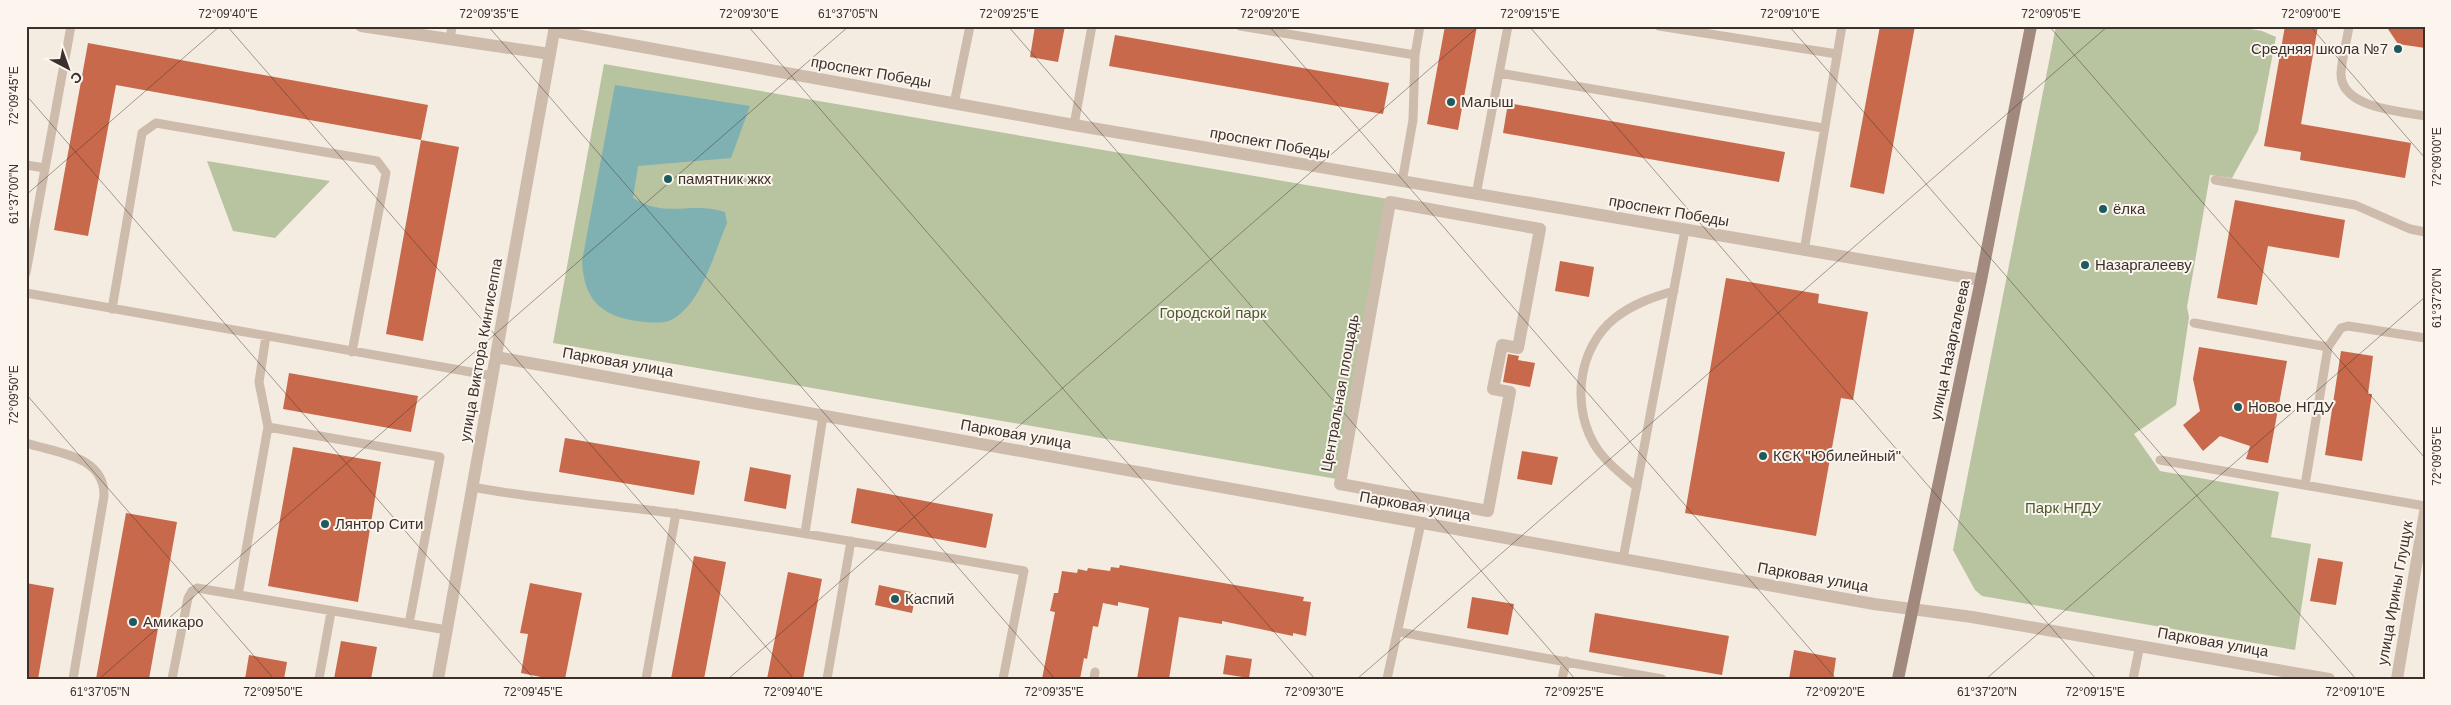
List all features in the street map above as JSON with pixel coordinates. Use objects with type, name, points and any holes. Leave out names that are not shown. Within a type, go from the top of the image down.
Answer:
[{"type":"main road","name":"улица Назаргалеева","points":[[1898,679],[1981,280],[2031,26]]},
{"type":"street","points":[[361,26],[550,54]]},
{"type":"street","name":"проспект Победы","points":[[555,29],[954,104],[1476,195],[1981,280]]},
{"type":"street","name":"улица Виктора Кингисеппа","points":[[438,679],[555,29]]},
{"type":"street","name":"Центральная площадь","points":[[1390,202],[1540,229],[1518,348],[1502,345],[1493,389],[1510,392],[1488,511],[1340,484],[1390,202]]},
{"type":"street","name":"Парковая улица","points":[[496,357],[1874,604],[2140,646],[2303,676],[2329,679]]},
{"type":"street","name":"улица Ирины Глущук","points":[[2397,679],[2425,512]]},
{"type":"lane","points":[[26,273],[71,26]]},
{"type":"lane","points":[[450,40],[452,26]]},
{"type":"lane","points":[[954,104],[970,26]]},
{"type":"lane","points":[[1074,125],[1092,26]]},
{"type":"lane","points":[[1240,26],[1415,55]]},
{"type":"lane","points":[[1402,182],[1413,120],[1415,55],[1420,26]]},
{"type":"lane","points":[[1476,195],[1508,26]]},
{"type":"lane","points":[[1659,26],[1837,54]]},
{"type":"lane","points":[[1804,251],[1823,128],[1842,26]]},
{"type":"lane","points":[[2349,26],[2341,74],[2344,85],[2350,94],[2368,104],[2425,116]]},
{"type":"lane","points":[[1499,73],[1823,128]]},
{"type":"lane","points":[[112,309],[142,133],[156,122],[377,160],[386,173],[352,352]]},
{"type":"lane","points":[[26,165],[45,168]]},
{"type":"lane","points":[[2215,180],[2356,205],[2410,229],[2425,232]]},
{"type":"lane","points":[[1623,559],[1686,230]]},
{"type":"lane","points":[[1637,487],[1598,451],[1589,434],[1581,401],[1584,366],[1591,347],[1614,319],[1646,300],[1674,291]]},
{"type":"lane","points":[[26,294],[493,376]]},
{"type":"lane","points":[[2194,322],[2328,347]]},
{"type":"lane","points":[[2305,485],[2328,347],[2341,328],[2348,326],[2425,338]]},
{"type":"lane","points":[[238,595],[268,427],[259,382],[266,336]]},
{"type":"lane","points":[[805,533],[823,416]]},
{"type":"lane","points":[[268,427],[440,457],[409,624]]},
{"type":"lane","points":[[26,443],[83,460],[101,476],[105,484],[73,679]]},
{"type":"lane","points":[[2160,460],[2425,506]]},
{"type":"lane","points":[[472,487],[521,496],[676,514],[805,533],[1024,570],[1004,679]]},
{"type":"lane","points":[[646,679],[676,514]]},
{"type":"lane","points":[[1387,679],[1399,632],[1421,523]]},
{"type":"lane","points":[[826,679],[851,541]]},
{"type":"lane","points":[[172,679],[188,598],[192,591],[197,588],[447,630]]},
{"type":"lane","points":[[318,679],[331,612]]},
{"type":"lane","points":[[1399,632],[1662,679]]},
{"type":"lane","points":[[2134,679],[2140,646]]},
{"type":"lane","points":[[1562,679],[1566,661]]},
{"type":"green space","name":"Парк НГДУ","points":[[2056,26],[2233,26],[2262,31],[2276,37],[2258,131],[2232,178],[2210,175],[2187,307],[2189,317],[2176,405],[2134,434],[2160,471],[2279,492],[2271,537],[2311,544],[2295,650],[1982,596],[1975,590],[1953,550]]},
{"type":"green space","name":"Городской парк","points":[[604,64],[1388,199],[1337,479],[553,343]]},
{"type":"green space","points":[[207,161],[330,181],[275,238],[233,231]]},
{"type":"water","points":[[615,85],[750,106],[731,158],[638,166],[633,198],[657,208],[701,208],[725,212],[727,223],[708,272],[696,295],[680,314],[672,320],[664,322],[631,320],[608,312],[592,298],[584,276],[582,261]]},
{"type":"building","points":[[1035,26],[1065,26],[1058,62],[1030,57]]},
{"type":"building","points":[[1445,26],[1477,26],[1458,130],[1427,124]]},
{"type":"building","points":[[1880,26],[1915,26],[1884,194],[1850,187]]},
{"type":"building","points":[[2285,26],[2318,26],[2301,124],[2411,143],[2405,178],[2300,160],[2301,152],[2264,146]]},
{"type":"building","points":[[2386,26],[2425,26],[2425,48],[2398,44]]},
{"type":"building","points":[[1115,35],[1389,83],[1383,114],[1109,66]]},
{"type":"building","points":[[88,43],[428,105],[421,140],[116,85],[88,236],[54,230]]},
{"type":"building","points":[[1508,103],[1785,152],[1779,182],[1503,133]]},
{"type":"building","points":[[421,140],[459,147],[423,341],[386,334]]},
{"type":"building","points":[[2235,200],[2345,220],[2339,258],[2268,246],[2257,305],[2217,298]]},
{"type":"building","points":[[1560,261],[1594,267],[1589,297],[1555,291]]},
{"type":"building","name":"КСК \"Юбилейный\"","points":[[1726,278],[1819,294],[1818,303],[1868,312],[1853,400],[1841,398],[1816,536],[1685,513]]},
{"type":"building","name":"Новое НГДУ","points":[[2199,347],[2287,361],[2268,463],[2246,459],[2250,446],[2220,436],[2203,451],[2183,425],[2200,411],[2193,379]]},
{"type":"building","points":[[2341,351],[2373,356],[2368,394],[2372,394],[2362,461],[2325,455]]},
{"type":"building","points":[[1508,354],[1519,356],[1518,360],[1535,363],[1530,387],[1503,382]]},
{"type":"building","points":[[289,373],[418,396],[411,432],[283,409]]},
{"type":"building","points":[[565,438],[700,461],[694,495],[559,472]]},
{"type":"building","name":"Лянтор Сити","points":[[293,447],[381,462],[358,602],[268,586]]},
{"type":"building","points":[[1522,451],[1558,457],[1552,485],[1517,479]]},
{"type":"building","points":[[750,467],[791,475],[786,509],[744,501]]},
{"type":"building","points":[[857,488],[993,514],[986,548],[851,523]]},
{"type":"building","name":"Амикаро","points":[[126,513],[177,522],[149,679],[96,679]]},
{"type":"building","points":[[694,556],[726,562],[704,679],[671,679]]},
{"type":"building","points":[[2318,558],[2343,562],[2336,605],[2310,601]]},
{"type":"building","points":[[1120,565],[1304,597],[1303,601],[1311,602],[1306,636],[1293,633],[1293,636],[1222,621],[1222,624],[1179,617],[1169,679],[1137,679],[1149,608],[1118,602],[1118,606],[1103,603],[1098,627],[1093,626],[1087,659],[1084,658],[1080,679],[1042,679],[1055,612],[1050,611],[1054,593],[1058,593],[1062,571],[1077,573],[1078,569],[1087,571],[1088,568],[1110,571],[1111,567],[1119,568]]},
{"type":"building","points":[[788,572],[822,579],[803,679],[767,679]]},
{"type":"building","points":[[26,583],[54,588],[38,679],[26,679]]},
{"type":"building","points":[[530,583],[582,593],[565,679],[551,679],[521,673],[528,634],[520,633]]},
{"type":"building","name":"Каспий","points":[[879,585],[916,593],[912,613],[875,605]]},
{"type":"building","points":[[1472,597],[1514,604],[1508,635],[1467,628]]},
{"type":"building","points":[[1595,613],[1729,636],[1722,675],[1589,652]]},
{"type":"building","points":[[341,641],[377,647],[371,679],[334,679]]},
{"type":"building","points":[[1794,650],[1836,658],[1833,679],[1789,679]]},
{"type":"building","points":[[249,655],[287,662],[284,679],[245,679]]},
{"type":"building","points":[[1226,655],[1252,659],[1249,678],[1223,674]]},
{"type":"place","name":"Средняя школа №7","points":[[2398,49]]},
{"type":"place","name":"Малыш","points":[[1451,102]]},
{"type":"place","name":"памятник жкх","points":[[668,179]]},
{"type":"place","name":"ёлка","points":[[2103,209]]},
{"type":"place","name":"Назаргалееву","points":[[2085,265]]},
{"type":"place","name":"Новое НГДУ","points":[[2238,407]]},
{"type":"place","name":"КСК \"Юбилейный\"","points":[[1763,456]]},
{"type":"place","name":"Лянтор Сити","points":[[325,524]]},
{"type":"place","name":"Каспий","points":[[895,599]]},
{"type":"place","name":"Амикаро","points":[[133,622]]}]
